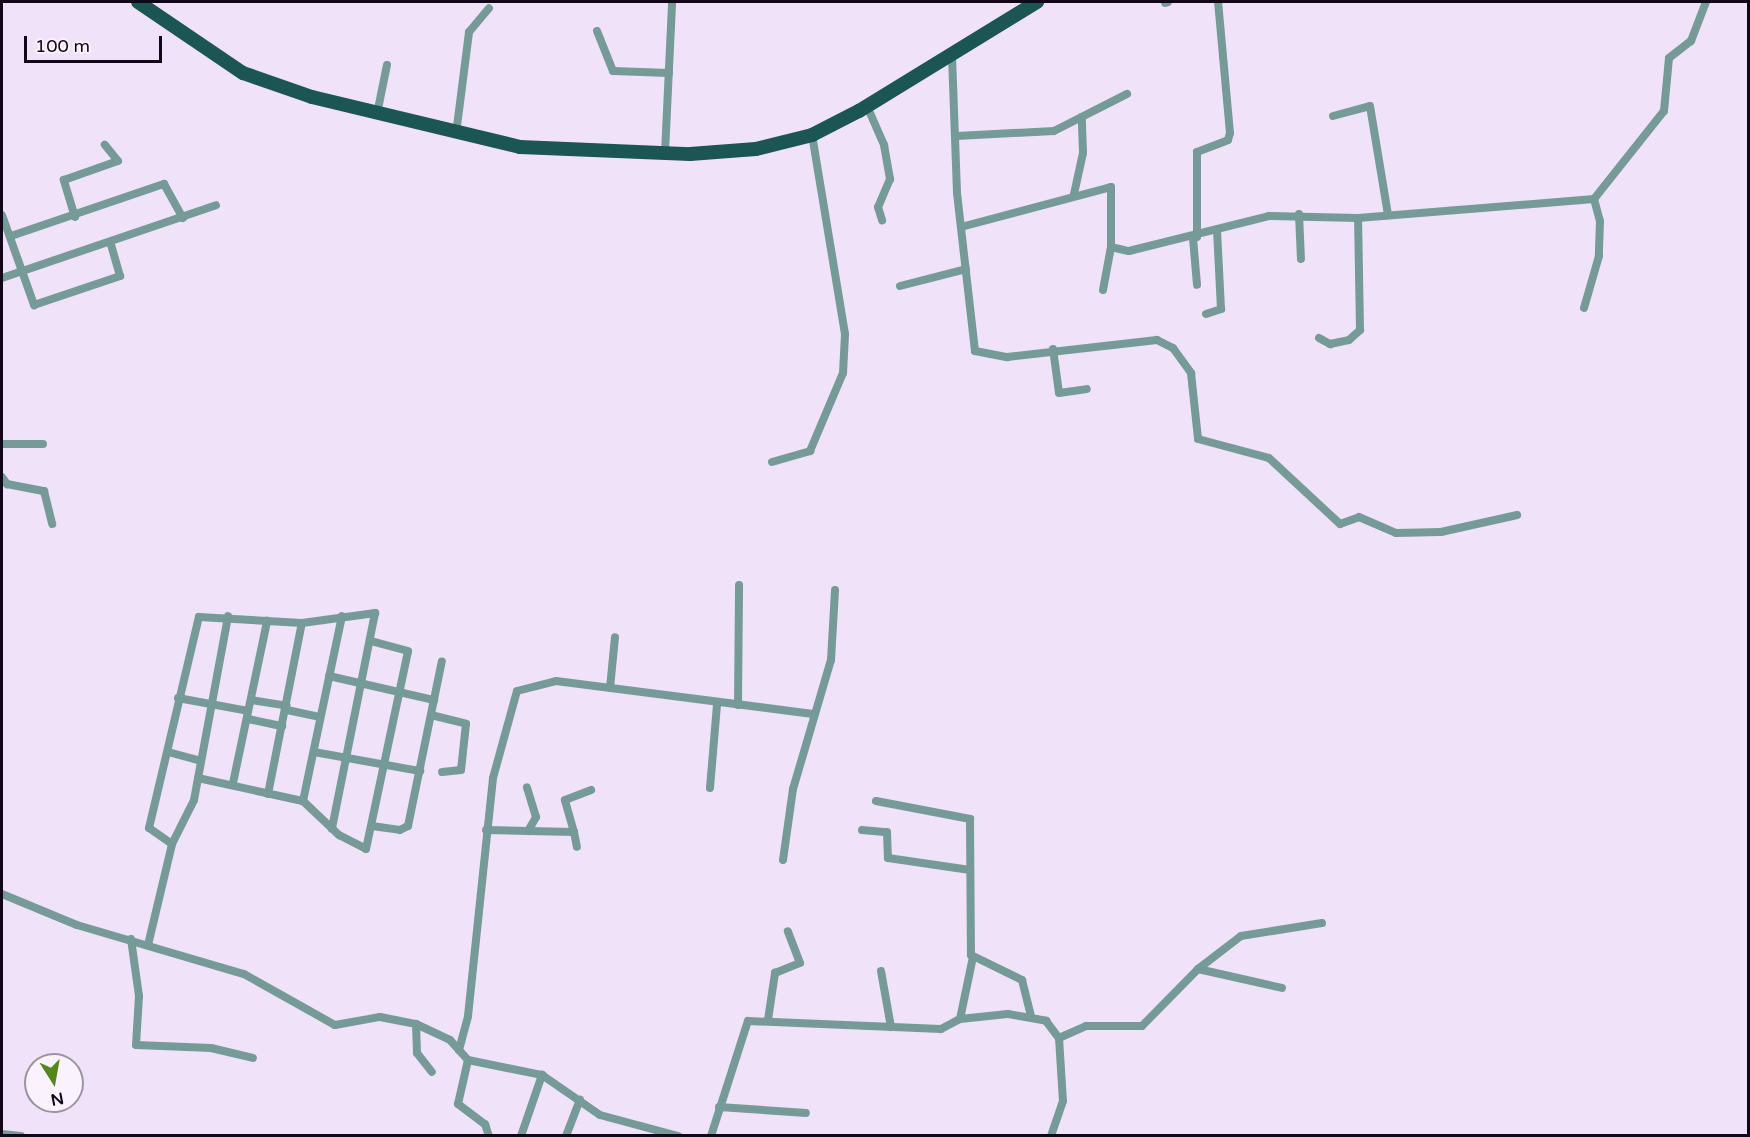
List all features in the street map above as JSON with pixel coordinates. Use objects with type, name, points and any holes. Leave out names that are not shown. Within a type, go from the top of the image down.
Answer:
[{"type":"main road","points":[[138,2],[243,74],[377,114],[520,147],[665,153],[738,152],[812,135],[952,56],[1037,2]]},
{"type":"street","points":[[665,153],[672,2]]},
{"type":"street","points":[[1197,285],[1195,237],[1197,152],[1228,140],[1230,133],[1218,2]]},
{"type":"street","points":[[1584,308],[1599,256],[1594,199],[1664,111],[1669,58],[1691,41],[1706,2]]},
{"type":"street","points":[[456,134],[469,32],[489,8]]},
{"type":"street","points":[[597,31],[613,71],[669,73]]},
{"type":"street","points":[[952,56],[961,227],[975,351],[1007,357],[1053,349],[1157,340],[1173,348],[1191,373],[1198,439],[1269,458],[1340,524],[1359,517],[1396,533],[1433,532],[1517,515]]},
{"type":"street","points":[[377,114],[387,65]]},
{"type":"street","points":[[957,136],[1047,133],[1127,94]]},
{"type":"street","points":[[867,106],[884,145],[890,179],[878,207],[882,220]]},
{"type":"street","points":[[1333,116],[1370,106],[1388,215]]},
{"type":"street","points":[[1074,194],[1083,153],[1082,117]]},
{"type":"street","points":[[772,462],[810,451],[843,373],[845,334],[812,135]]},
{"type":"street","points":[[75,217],[64,180],[118,161],[105,145]]},
{"type":"street","points":[[11,236],[75,217],[164,184],[183,218]]},
{"type":"street","points":[[961,227],[1074,194],[1111,187],[1111,247],[1103,290]]},
{"type":"street","points":[[1111,247],[1129,251],[1217,230],[1299,214],[1358,218],[1594,199]]},
{"type":"street","points":[[2,278],[216,205]]},
{"type":"street","points":[[1299,214],[1301,259]]},
{"type":"street","points":[[2,215],[11,236],[32,304],[120,276],[110,242]]},
{"type":"street","points":[[1319,338],[1330,344],[1349,340],[1360,330],[1358,218]]},
{"type":"street","points":[[1206,314],[1221,309],[1217,230]]},
{"type":"street","points":[[900,286],[966,269]]},
{"type":"street","points":[[1053,349],[1059,393],[1087,389]]},
{"type":"street","points":[[2,444],[43,444]]},
{"type":"street","points":[[2,477],[7,484],[44,491],[52,524]]},
{"type":"street","points":[[738,705],[739,585]]},
{"type":"street","points":[[783,860],[792,789],[831,660],[835,590]]},
{"type":"street","points":[[172,846],[149,828],[168,752],[196,618],[228,616],[302,623],[375,613],[348,761],[332,829]]},
{"type":"street","points":[[148,945],[172,846],[198,778],[228,616]]},
{"type":"street","points":[[303,801],[342,616]]},
{"type":"street","points":[[233,783],[267,621]]},
{"type":"street","points":[[268,795],[302,623]]},
{"type":"street","points":[[610,688],[615,637]]},
{"type":"street","points":[[198,778],[233,783],[268,795],[303,801],[332,829],[364,849],[372,826],[408,649],[371,641]]},
{"type":"street","points":[[372,826],[400,831],[408,826],[442,661]]},
{"type":"street","points":[[329,676],[434,700]]},
{"type":"street","points":[[459,1050],[468,1016],[486,830],[517,690],[556,681],[717,704],[813,714]]},
{"type":"street","points":[[178,698],[212,705],[282,726]]},
{"type":"street","points":[[251,700],[319,717]]},
{"type":"street","points":[[710,788],[717,704]]},
{"type":"street","points":[[431,715],[466,724],[461,770],[442,772]]},
{"type":"street","points":[[168,752],[201,761]]},
{"type":"street","points":[[314,752],[348,761],[420,771]]},
{"type":"street","points":[[526,786],[536,817],[528,831]]},
{"type":"street","points":[[577,847],[565,800],[591,790]]},
{"type":"street","points":[[876,801],[968,817],[972,957],[960,1019]]},
{"type":"street","points":[[486,830],[574,832]]},
{"type":"street","points":[[862,830],[887,832],[888,858],[970,870]]},
{"type":"street","points":[[2,894],[77,925],[244,974],[335,1025],[380,1017],[416,1024],[459,1050],[468,1060],[542,1075],[615,1121],[678,1136]]},
{"type":"street","points":[[1059,1038],[1086,1026],[1142,1026],[1198,969],[1241,936],[1322,923]]},
{"type":"street","points":[[768,1020],[775,974],[800,963],[788,931]]},
{"type":"street","points":[[131,939],[139,996],[136,1045],[211,1048],[253,1058]]},
{"type":"street","points":[[972,957],[1022,980],[1031,1016]]},
{"type":"street","points":[[1198,969],[1282,988]]},
{"type":"street","points":[[881,971],[891,1027]]},
{"type":"street","points":[[711,1136],[742,1025],[768,1020],[941,1029],[960,1019],[1031,1016],[1051,1024],[1059,1038],[1063,1101],[1051,1136]]},
{"type":"street","points":[[416,1024],[420,1060],[432,1072]]},
{"type":"street","points":[[468,1060],[458,1104],[485,1124],[489,1136]]},
{"type":"street","points":[[521,1136],[542,1075]]},
{"type":"street","points":[[567,1136],[580,1100]]},
{"type":"street","points":[[719,1107],[806,1113]]},
{"type":"street","points":[[2,1134],[21,1136]]}]
